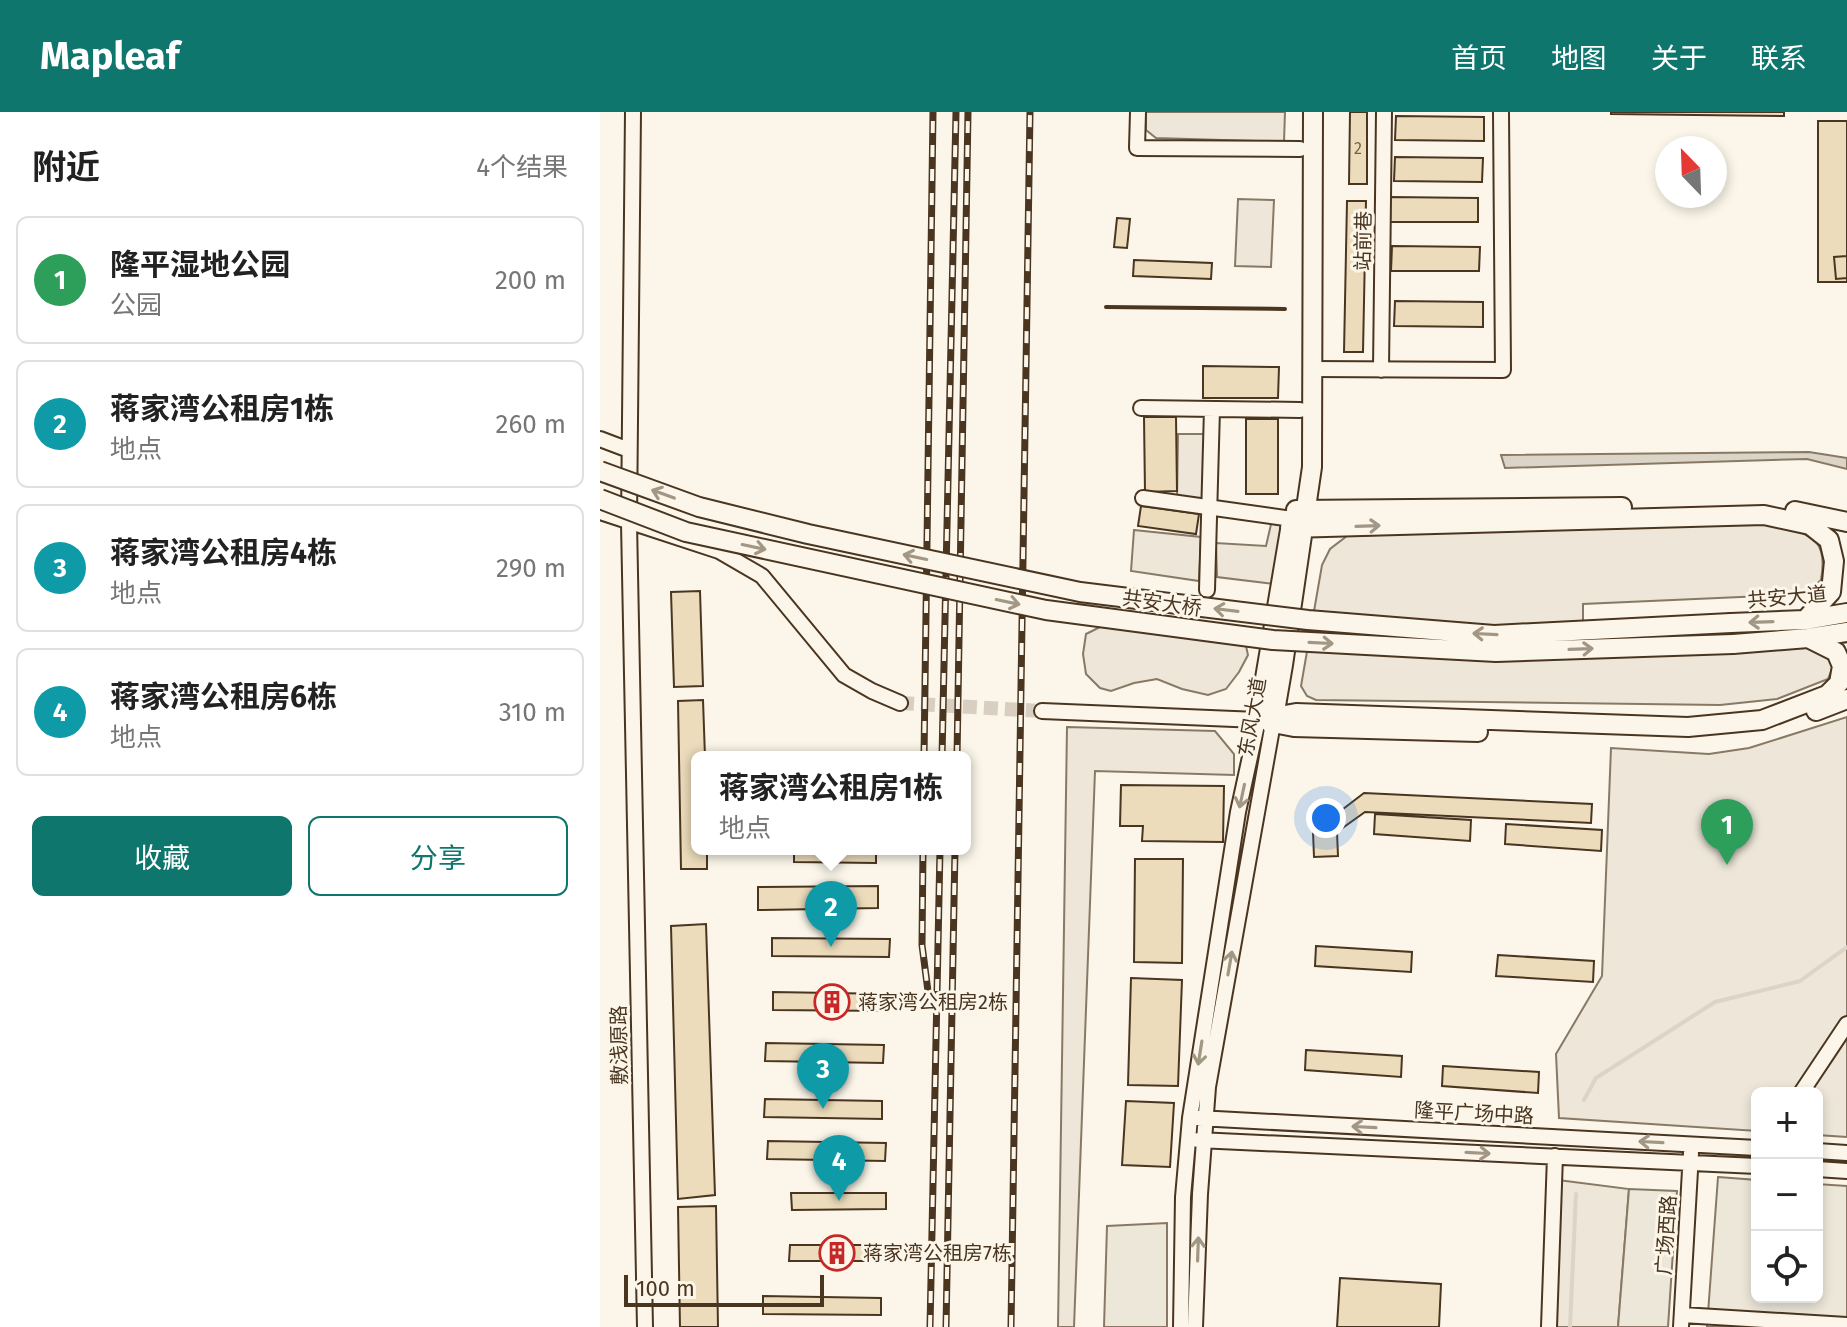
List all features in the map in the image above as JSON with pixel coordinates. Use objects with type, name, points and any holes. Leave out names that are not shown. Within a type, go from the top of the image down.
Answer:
[{"type":"main road","points":[[1268,720],[1297,519],[1300,112]]},
{"type":"main road","points":[[1297,519],[1312,467],[1313,112]]},
{"type":"main road","name":"共安大桥","points":[[600,471],[699,507],[781,528],[1080,592],[1308,620],[1494,635],[1731,623]]},
{"type":"main road","points":[[1297,519],[1772,505],[1847,522]]},
{"type":"main road","name":"共安大桥","points":[[600,511],[1046,610],[1273,640],[1496,652],[1733,644],[1807,629]]},
{"type":"main road","points":[[1297,519],[1764,515],[1810,525],[1829,540],[1834,561],[1831,592],[1807,629]]},
{"type":"main road","name":"共安大道","points":[[1731,623],[1807,629],[1847,613]]},
{"type":"main road","points":[[1807,629],[1847,632]]},
{"type":"main road","points":[[1268,720],[1296,713],[1688,727],[1762,720],[1827,695],[1839,683],[1842,666],[1836,652],[1807,629]]},
{"type":"main road","points":[[1268,720],[1294,727],[1687,738],[1765,730],[1847,699]]},
{"type":"street","name":"敷浅原路","points":[[633,112],[629,523],[645,1327]]},
{"type":"street","points":[[1138,112],[1137,148],[1300,149]]},
{"type":"street","name":"站前巷","points":[[1381,370],[1384,112]]},
{"type":"street","points":[[1312,369],[1503,370],[1501,112]]},
{"type":"street","points":[[1141,408],[1300,410]]},
{"type":"street","points":[[1207,590],[1212,409]]},
{"type":"street","points":[[600,439],[629,450]]},
{"type":"street","points":[[1143,498],[1297,519]]},
{"type":"street","points":[[600,511],[719,551],[762,576],[844,675],[900,703]]},
{"type":"street","points":[[1042,711],[1268,720]]},
{"type":"street","name":"东风大道","points":[[1181,1327],[1183,1197],[1190,1118],[1238,812],[1268,720]]},
{"type":"street","name":"东风大道","points":[[1195,1327],[1208,1087],[1268,720]]},
{"type":"street","points":[[1805,1087],[1847,1024]]},
{"type":"street","name":"隆平广场中路","points":[[1190,1118],[1751,1148]]},
{"type":"street","name":"隆平广场中路","points":[[1188,1140],[1751,1166]]},
{"type":"street","name":"广场西路","points":[[1681,1321],[1691,1144]]},
{"type":"street","points":[[1823,1151],[1847,1153]]},
{"type":"street","points":[[1549,1327],[1555,1156]]},
{"type":"street","points":[[1823,1169],[1847,1171]]},
{"type":"street","points":[[1681,1321],[1847,1325]]},
{"type":"shaded area","points":[[1146,112],[1285,112],[1284,142],[1156,138],[1146,130]]},
{"type":"shaded area","points":[[1238,199],[1274,200],[1271,267],[1235,266]]},
{"type":"shaded area","points":[[1178,434],[1206,434],[1206,499],[1177,499]]},
{"type":"shaded area","points":[[1809,452],[1847,458],[1847,469],[1807,459],[1505,468],[1501,455]]},
{"type":"shaded area","points":[[1272,520],[1284,522],[1275,584],[1217,577],[1216,543],[1266,546]]},
{"type":"shaded area","points":[[1773,522],[1806,535],[1819,546],[1823,565],[1821,580],[1805,594],[1583,604],[1583,656],[1800,644],[1829,659],[1833,667],[1828,679],[1777,699],[1720,705],[1316,700],[1307,696],[1301,686],[1322,565],[1330,549],[1347,536]]},
{"type":"shaded area","points":[[1134,530],[1201,537],[1199,581],[1131,571]]},
{"type":"shaded area","points":[[1102,626],[1246,646],[1248,655],[1226,689],[1208,695],[1157,679],[1111,691],[1100,688],[1086,674],[1083,654],[1086,634]]},
{"type":"shaded area","points":[[1847,717],[1847,1137],[1823,1135],[1823,1087],[1751,1087],[1751,1131],[1559,1118],[1556,1054],[1602,976],[1611,748],[1709,754],[1749,748]]},
{"type":"shaded area","points":[[1067,727],[1215,731],[1234,754],[1234,775],[1095,771],[1074,1327],[1058,1327]]},
{"type":"shaded area","points":[[1718,1177],[1751,1180],[1751,1303],[1823,1303],[1823,1184],[1847,1186],[1847,1327],[1707,1327]]},
{"type":"shaded area","points":[[1558,1180],[1629,1189],[1618,1327],[1555,1327]]},
{"type":"shaded area","points":[[1629,1189],[1677,1191],[1668,1327],[1618,1327]]},
{"type":"shaded area","points":[[1167,1223],[1167,1327],[1104,1327],[1107,1226]]},
{"type":"building","points":[[1350,112],[1367,112],[1367,184],[1349,184]]},
{"type":"building","points":[[1784,112],[1784,116],[1611,114]]},
{"type":"building","points":[[1396,116],[1484,117],[1484,141],[1395,140]]},
{"type":"building","points":[[1818,121],[1847,121],[1847,282],[1818,282]]},
{"type":"building","points":[[1395,157],[1483,158],[1482,182],[1394,181]]},
{"type":"building","points":[[1390,197],[1478,198],[1478,222],[1390,222]]},
{"type":"building","points":[[1347,201],[1366,201],[1363,352],[1344,352]]},
{"type":"building","points":[[1117,218],[1130,219],[1127,248],[1114,247]]},
{"type":"building","points":[[1392,246],[1480,247],[1479,271],[1391,271]]},
{"type":"building","points":[[1847,256],[1847,278],[1836,279],[1834,257]]},
{"type":"building","points":[[1134,260],[1212,263],[1211,279],[1133,276]]},
{"type":"building","points":[[1395,301],[1483,302],[1483,327],[1394,326]]},
{"type":"building","points":[[1203,366],[1279,367],[1278,398],[1203,398]]},
{"type":"building","points":[[1144,417],[1176,417],[1177,491],[1145,492]]},
{"type":"building","points":[[1246,419],[1278,419],[1278,494],[1246,494]]},
{"type":"building","points":[[1141,506],[1199,514],[1196,534],[1138,526]]},
{"type":"building","points":[[700,591],[703,686],[674,687],[671,592]]},
{"type":"building","points":[[703,700],[705,751],[691,751],[691,855],[707,855],[707,869],[681,869],[678,701]]},
{"type":"building","points":[[1121,785],[1224,786],[1223,842],[1142,841],[1143,826],[1120,826]]},
{"type":"building","points":[[1364,793],[1592,804],[1591,823],[1365,812],[1337,832],[1338,856],[1314,857],[1313,832]]},
{"type":"building","points":[[1375,814],[1471,820],[1470,841],[1374,834]]},
{"type":"building","points":[[1506,824],[1602,830],[1601,851],[1505,844]]},
{"type":"building","points":[[794,855],[876,855],[876,863],[794,862]]},
{"type":"building","points":[[1135,859],[1183,859],[1182,963],[1134,962]]},
{"type":"building","points":[[878,886],[878,908],[758,910],[758,887]]},
{"type":"building","points":[[706,924],[715,1195],[678,1199],[671,926]]},
{"type":"building","points":[[772,938],[890,939],[889,957],[772,956]]},
{"type":"building","points":[[1316,946],[1412,952],[1411,972],[1315,966]]},
{"type":"building","points":[[1498,955],[1594,961],[1593,982],[1496,976]]},
{"type":"building","points":[[1131,978],[1182,980],[1178,1086],[1128,1085]]},
{"type":"building","name":"蒋家湾公租房2栋","points":[[773,992],[891,994],[890,1011],[773,1010]]},
{"type":"building","points":[[766,1043],[884,1045],[883,1063],[765,1061]]},
{"type":"building","points":[[1306,1050],[1402,1056],[1401,1077],[1305,1070]]},
{"type":"building","points":[[1443,1066],[1539,1072],[1538,1093],[1442,1086]]},
{"type":"building","points":[[765,1099],[882,1101],[882,1119],[764,1117]]},
{"type":"building","points":[[1126,1101],[1174,1103],[1170,1167],[1122,1165]]},
{"type":"building","points":[[768,1141],[886,1143],[885,1161],[767,1159]]},
{"type":"building","points":[[791,1193],[886,1193],[886,1209],[792,1210]]},
{"type":"building","points":[[716,1206],[718,1327],[680,1327],[678,1207]]},
{"type":"building","name":"蒋家湾公租房7栋","points":[[790,1245],[884,1245],[884,1261],[789,1261]]},
{"type":"building","points":[[1340,1278],[1441,1284],[1439,1327],[1337,1327]]},
{"type":"building","points":[[763,1296],[881,1298],[881,1315],[763,1314]]},
{"type":"waterway","points":[[1584,1100],[1596,1078],[1715,1002],[1800,981],[1847,947]]},
{"type":"waterway","points":[[1570,1327],[1576,1194]]},
{"type":"tunnel","points":[[900,703],[1042,711]]},
{"type":"railway","points":[[924,751],[933,112]]},
{"type":"railway","points":[[942,751],[956,112]]},
{"type":"railway","points":[[957,751],[968,112]]},
{"type":"railway","points":[[1011,1327],[1030,112]]},
{"type":"railway","points":[[923,855],[922,945],[929,999]]},
{"type":"railway","points":[[930,1327],[940,855]]},
{"type":"railway","points":[[946,1327],[955,855]]},
{"type":"wall","points":[[1106,307],[1285,309]]},
{"type":"place","name":"隆平湿地公园","points":[[1727,865]]},
{"type":"place","name":"蒋家湾公租房1栋","points":[[831,947]]},
{"type":"place","name":"蒋家湾公租房2栋","points":[[832,1002]]},
{"type":"place","name":"蒋家湾公租房4栋","points":[[823,1109]]},
{"type":"place","name":"蒋家湾公租房6栋","points":[[839,1201]]},
{"type":"place","name":"蒋家湾公租房7栋","points":[[837,1253]]}]
